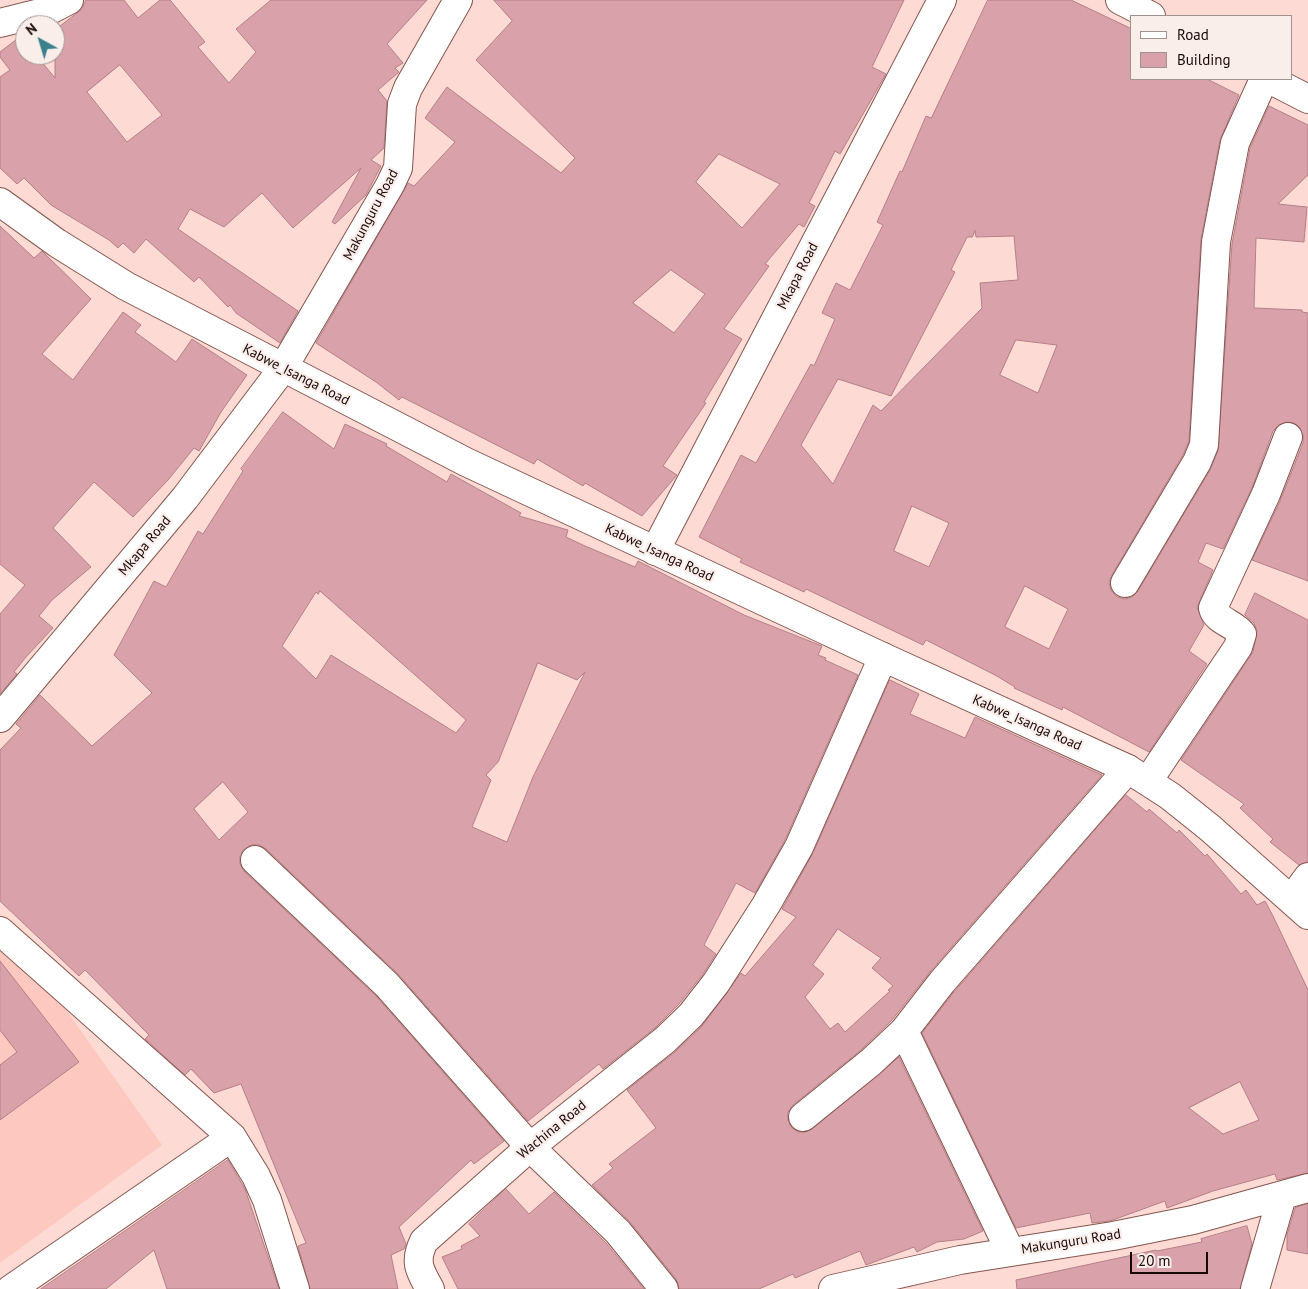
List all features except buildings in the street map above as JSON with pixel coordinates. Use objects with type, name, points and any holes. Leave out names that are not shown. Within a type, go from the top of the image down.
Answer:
[{"type":"street","points":[[0,23],[48,11],[69,0]]},
{"type":"street","name":"Makunguru Road","points":[[283,368],[390,185],[398,168],[402,104],[408,88],[458,0]]},
{"type":"street","name":"Mkapa Road","points":[[655,551],[942,0]]},
{"type":"street","points":[[1120,0],[1149,15]]},
{"type":"street","points":[[1125,583],[1197,462],[1204,445],[1216,242],[1235,143],[1264,80]]},
{"type":"street","points":[[1272,80],[1308,99]]},
{"type":"street","name":"Kabwe_Isanga Road","points":[[0,202],[57,243],[126,286],[466,462],[1138,775],[1210,828],[1300,907]]},
{"type":"street","name":"Mkapa Road","points":[[0,718],[185,498],[283,368]]},
{"type":"street","points":[[803,1117],[871,1062],[904,1031],[942,982],[1138,775],[1238,647],[1242,634],[1238,629],[1216,616],[1213,608],[1266,494],[1288,437]]},
{"type":"street","name":"Wachina Road","points":[[430,1289],[419,1270],[418,1254],[424,1241],[530,1147],[665,1040],[691,1015],[716,983],[766,905],[799,847],[883,657]]},
{"type":"street","points":[[255,860],[387,985],[530,1147],[618,1232],[664,1289]]},
{"type":"street","points":[[1300,907],[1308,877]]},
{"type":"street","points":[[0,931],[232,1137],[256,1176],[267,1200],[295,1289]]},
{"type":"street","points":[[904,1031],[1010,1251]]},
{"type":"street","points":[[11,1289],[232,1137]]},
{"type":"street","name":"Makunguru Road","points":[[833,1289],[1010,1251],[1122,1234],[1193,1220],[1308,1188]]},
{"type":"street","points":[[1255,1289],[1282,1196]]},
{"type":"shaded area","points":[[0,917],[162,1145],[0,1263]]}]
